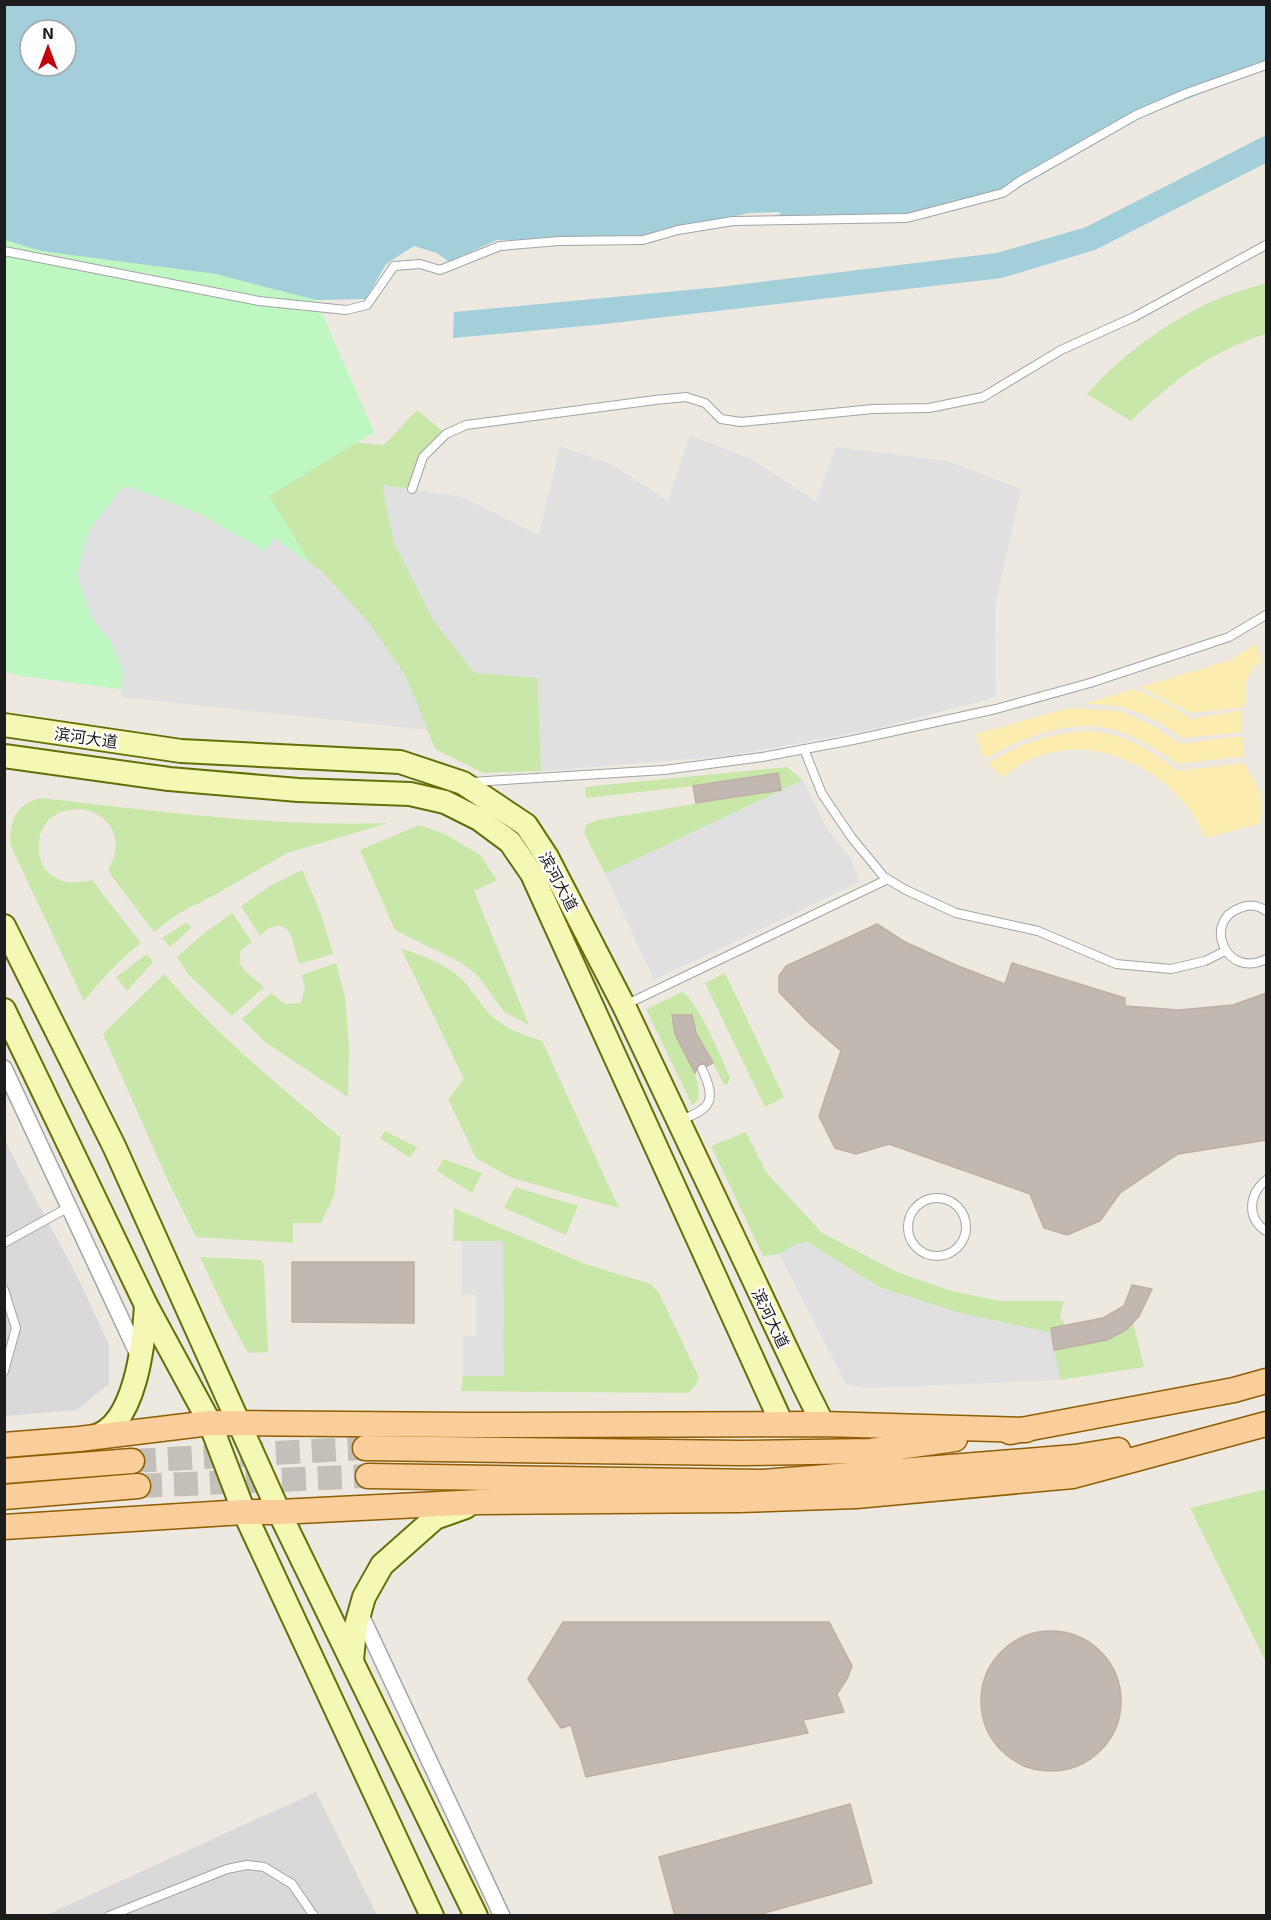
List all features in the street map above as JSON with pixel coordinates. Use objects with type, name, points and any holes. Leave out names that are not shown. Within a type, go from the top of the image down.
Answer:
[{"type":"main road","points":[[365,1448],[741,1453],[871,1450],[1026,1430],[1234,1390],[1266,1381]]},
{"type":"main road","points":[[4,1445],[79,1439],[210,1423],[824,1424],[1026,1430]]},
{"type":"main road","points":[[4,1527],[243,1512],[480,1502],[738,1500],[856,1496],[1073,1476],[1262,1425]]},
{"type":"main road","points":[[368,1476],[761,1482],[1075,1457],[1262,1425]]},
{"type":"main road","points":[[4,1471],[132,1461]]},
{"type":"main road","points":[[4,1497],[138,1486]]},
{"type":"street","name":"滨河大道","points":[[4,725],[181,751],[400,762],[463,783],[526,825],[548,857],[624,1006],[677,1121],[824,1424]]},
{"type":"street","name":"滨河大道","points":[[4,756],[169,779],[298,790],[410,794],[445,802],[462,810],[479,819],[510,842],[532,874],[782,1424]]},
{"type":"street","points":[[4,926],[114,1146],[279,1512],[476,1916]]},
{"type":"street","points":[[4,1011],[146,1305],[210,1423],[243,1512],[432,1916]]},
{"type":"street","points":[[4,1068],[140,1359]]},
{"type":"street","points":[[79,1439],[103,1434],[116,1422],[131,1392],[145,1330],[146,1305]]},
{"type":"street","points":[[352,1660],[355,1629],[364,1597],[382,1565],[435,1518],[480,1502]]},
{"type":"street","points":[[360,1613],[502,1916]]},
{"type":"lane","points":[[4,251],[259,301],[346,310],[368,305],[394,266],[420,264],[440,270],[500,246],[559,241],[643,240],[678,230],[733,220],[907,218],[992,196],[1003,193],[1136,115],[1266,65]]},
{"type":"lane","points":[[412,489],[423,457],[447,434],[466,425],[686,398],[705,403],[721,419],[741,422],[873,409],[928,408],[983,397],[1061,350],[1134,317],[1266,245]]},
{"type":"lane","points":[[463,783],[664,770],[804,749],[996,709],[1090,682],[1229,637],[1266,615]]},
{"type":"lane","points":[[804,749],[822,794],[852,838],[888,879],[906,890],[956,913],[1038,931],[1116,964],[1171,969],[1205,961],[1225,951]]},
{"type":"lane","points":[[624,1006],[888,879]]},
{"type":"lane","points":[[1266,911],[1254,906],[1244,906],[1235,910],[1223,924],[1221,933],[1225,951],[1240,962],[1250,964],[1266,959]]},
{"type":"lane","points":[[677,1121],[698,1114],[709,1103],[711,1088],[702,1069]]},
{"type":"lane","points":[[1266,1180],[1259,1186],[1252,1204],[1257,1222],[1266,1231]]},
{"type":"lane","points":[[940,1198],[958,1207],[966,1225],[961,1244],[954,1251],[936,1257],[918,1250],[908,1235],[907,1225],[914,1208],[930,1199],[940,1198]]},
{"type":"lane","points":[[4,1243],[69,1207]]},
{"type":"lane","points":[[4,1290],[16,1328],[4,1371]]},
{"type":"lane","points":[[109,1916],[227,1869],[247,1865],[264,1867],[292,1884],[314,1916]]},
{"type":"shaded area","points":[[690,435],[751,459],[816,501],[836,447],[947,461],[1021,489],[995,606],[996,697],[874,729],[728,756],[541,771],[538,678],[474,673],[433,620],[394,543],[382,485],[462,497],[539,535],[560,446],[613,465],[668,501]]},
{"type":"shaded area","points":[[128,486],[200,514],[265,551],[274,538],[322,572],[369,623],[406,677],[428,730],[121,697],[123,670],[111,643],[92,618],[77,576],[88,532],[119,491]]},
{"type":"shaded area","points":[[803,780],[825,826],[851,859],[860,882],[654,980],[605,874]]},
{"type":"shaded area","points":[[4,1138],[76,1274],[109,1345],[109,1384],[77,1410],[5,1416]]},
{"type":"shaded area","points":[[462,1241],[503,1241],[504,1376],[463,1376],[463,1336],[476,1336],[476,1295],[462,1294]]},
{"type":"shaded area","points":[[807,1242],[881,1288],[960,1313],[1052,1333],[1060,1380],[865,1388],[846,1384],[779,1254],[795,1245]]},
{"type":"shaded area","points":[[316,1792],[377,1915],[44,1916]]},
{"type":"green space","points":[[5,240],[41,251],[216,274],[316,300],[374,432],[269,496],[412,728],[5,672]]},
{"type":"green space","points":[[1266,283],[1266,334],[1210,358],[1177,380],[1131,421],[1087,394],[1117,364],[1153,335],[1192,311]]},
{"type":"green space","points":[[417,410],[446,434],[424,457],[412,489],[382,485],[538,677],[541,771],[483,773],[435,749],[406,677],[369,623],[322,572],[274,539],[248,449],[285,436],[384,445]]},
{"type":"green space","points":[[787,767],[803,780],[605,874],[584,833],[586,825],[597,820],[781,790],[778,773],[693,786],[586,798],[585,787]]},
{"type":"green space","points":[[40,798],[170,813],[258,820],[344,824],[388,823],[287,853],[179,913],[154,932],[108,871],[115,854],[114,836],[107,822],[95,814],[81,810],[66,811],[53,816],[43,828],[39,844],[44,867],[51,875],[62,881],[73,883],[92,880],[141,943],[111,970],[84,1001],[10,844],[11,827],[19,809]]},
{"type":"green space","points":[[419,825],[445,834],[480,855],[497,880],[474,891],[529,1025],[504,1012],[479,977],[462,963],[395,930],[360,850]]},
{"type":"green space","points":[[302,870],[321,914],[333,954],[299,964],[290,932],[280,925],[269,928],[260,936],[241,906],[270,886]]},
{"type":"green space","points":[[232,913],[252,942],[241,950],[239,962],[245,971],[264,987],[232,1016],[188,974],[177,957]]},
{"type":"green space","points":[[187,922],[191,928],[170,947],[162,938]]},
{"type":"green space","points":[[401,948],[450,969],[497,1021],[519,1033],[542,1041],[619,1208],[512,1178],[476,1158],[448,1099],[464,1079]]},
{"type":"green space","points":[[147,954],[153,962],[127,991],[116,977]]},
{"type":"green space","points":[[336,963],[345,997],[349,1047],[348,1097],[265,1042],[242,1019],[271,993],[285,1004],[301,1003],[305,988],[302,975]]},
{"type":"green space","points":[[725,973],[784,1097],[765,1107],[705,983]]},
{"type":"green space","points":[[164,974],[227,1039],[341,1138],[334,1196],[321,1223],[293,1223],[293,1243],[196,1237],[169,1183],[103,1034]]},
{"type":"green space","points":[[682,992],[702,1018],[730,1077],[728,1084],[724,1085],[713,1063],[673,1015],[678,1037],[696,1078],[698,1100],[692,1105],[646,1009]]},
{"type":"green space","points":[[385,1131],[417,1147],[410,1158],[380,1138]]},
{"type":"green space","points":[[746,1132],[766,1172],[822,1233],[897,1272],[948,1290],[999,1301],[1064,1301],[1060,1317],[1066,1326],[1050,1328],[1051,1333],[960,1313],[881,1288],[807,1242],[795,1245],[779,1254],[763,1256],[711,1146]]},
{"type":"green space","points":[[443,1159],[482,1173],[472,1193],[437,1171]]},
{"type":"green space","points":[[515,1187],[578,1206],[566,1235],[504,1208]]},
{"type":"green space","points":[[454,1208],[585,1264],[651,1284],[659,1293],[699,1377],[695,1386],[688,1393],[461,1391],[463,1376],[503,1376],[503,1241],[453,1241]]},
{"type":"green space","points":[[200,1257],[262,1260],[268,1352],[248,1353]]},
{"type":"green space","points":[[1133,1322],[1144,1367],[1060,1380],[1054,1350],[1126,1330]]},
{"type":"green space","points":[[1266,1489],[1266,1662],[1190,1508]]},
{"type":"sand","points":[[1256,644],[1262,663],[1254,666],[1246,681],[1244,707],[1191,713],[1140,687],[1228,661]]},
{"type":"sand","points":[[1134,689],[1175,708],[1191,719],[1242,710],[1241,732],[1183,738],[1159,722],[1136,712],[1112,706],[1083,704]]},
{"type":"sand","points":[[1069,708],[1120,711],[1155,727],[1180,744],[1242,736],[1244,756],[1178,764],[1150,746],[1121,732],[1103,727],[1085,726],[1068,727],[1033,736],[984,759],[976,734]]},
{"type":"sand","points":[[1086,731],[1124,738],[1156,755],[1177,771],[1244,763],[1257,785],[1261,799],[1259,824],[1205,838],[1192,813],[1172,790],[1151,773],[1127,761],[1102,753],[1076,750],[1051,752],[1026,761],[1003,777],[988,764],[1023,745],[1060,734]]},
{"type":"water","points":[[4,5],[1266,5],[1266,67],[1141,118],[1015,190],[907,218],[776,219],[781,212],[749,213],[678,228],[644,239],[497,240],[449,262],[437,253],[414,246],[386,264],[366,299],[316,300],[216,274],[41,251],[5,240]]},
{"type":"water","points":[[1266,135],[1266,163],[1095,250],[1002,278],[605,324],[453,338],[454,312],[720,287],[997,253],[1086,227]]},
{"type":"building","points":[[778,773],[781,790],[696,803],[693,786]]},
{"type":"building","points":[[877,924],[905,942],[1005,984],[1012,963],[1125,998],[1125,1006],[1179,1010],[1233,1005],[1266,993],[1266,1140],[1178,1154],[1120,1193],[1100,1221],[1067,1235],[1044,1228],[1030,1194],[889,1144],[856,1154],[835,1148],[819,1116],[841,1051],[779,992],[779,976],[786,966]]},
{"type":"building","points":[[672,1015],[692,1015],[696,1033],[713,1063],[707,1066],[703,1063],[699,1064],[695,1073],[675,1034]]},
{"type":"building","points":[[292,1262],[414,1262],[414,1323],[292,1322]]},
{"type":"building","points":[[1132,1285],[1152,1289],[1139,1316],[1126,1330],[1107,1340],[1054,1350],[1051,1328],[1103,1318],[1124,1306]]},
{"type":"building","points":[[563,1622],[829,1622],[852,1666],[837,1694],[844,1712],[803,1720],[808,1733],[586,1777],[571,1725],[561,1728],[528,1679]]},
{"type":"building","points":[[1051,1631],[1078,1637],[1090,1643],[1100,1652],[1109,1662],[1115,1674],[1121,1701],[1115,1728],[1109,1740],[1100,1750],[1090,1759],[1078,1765],[1051,1771],[1024,1765],[1012,1759],[1002,1750],[993,1740],[987,1728],[981,1701],[987,1674],[993,1662],[1002,1652],[1012,1643],[1024,1637]]},
{"type":"building","points":[[850,1804],[872,1883],[754,1916],[675,1916],[659,1857]]},
{"type":"tunnel","points":[[132,1461],[365,1448]]},
{"type":"tunnel","points":[[138,1486],[368,1476]]}]
